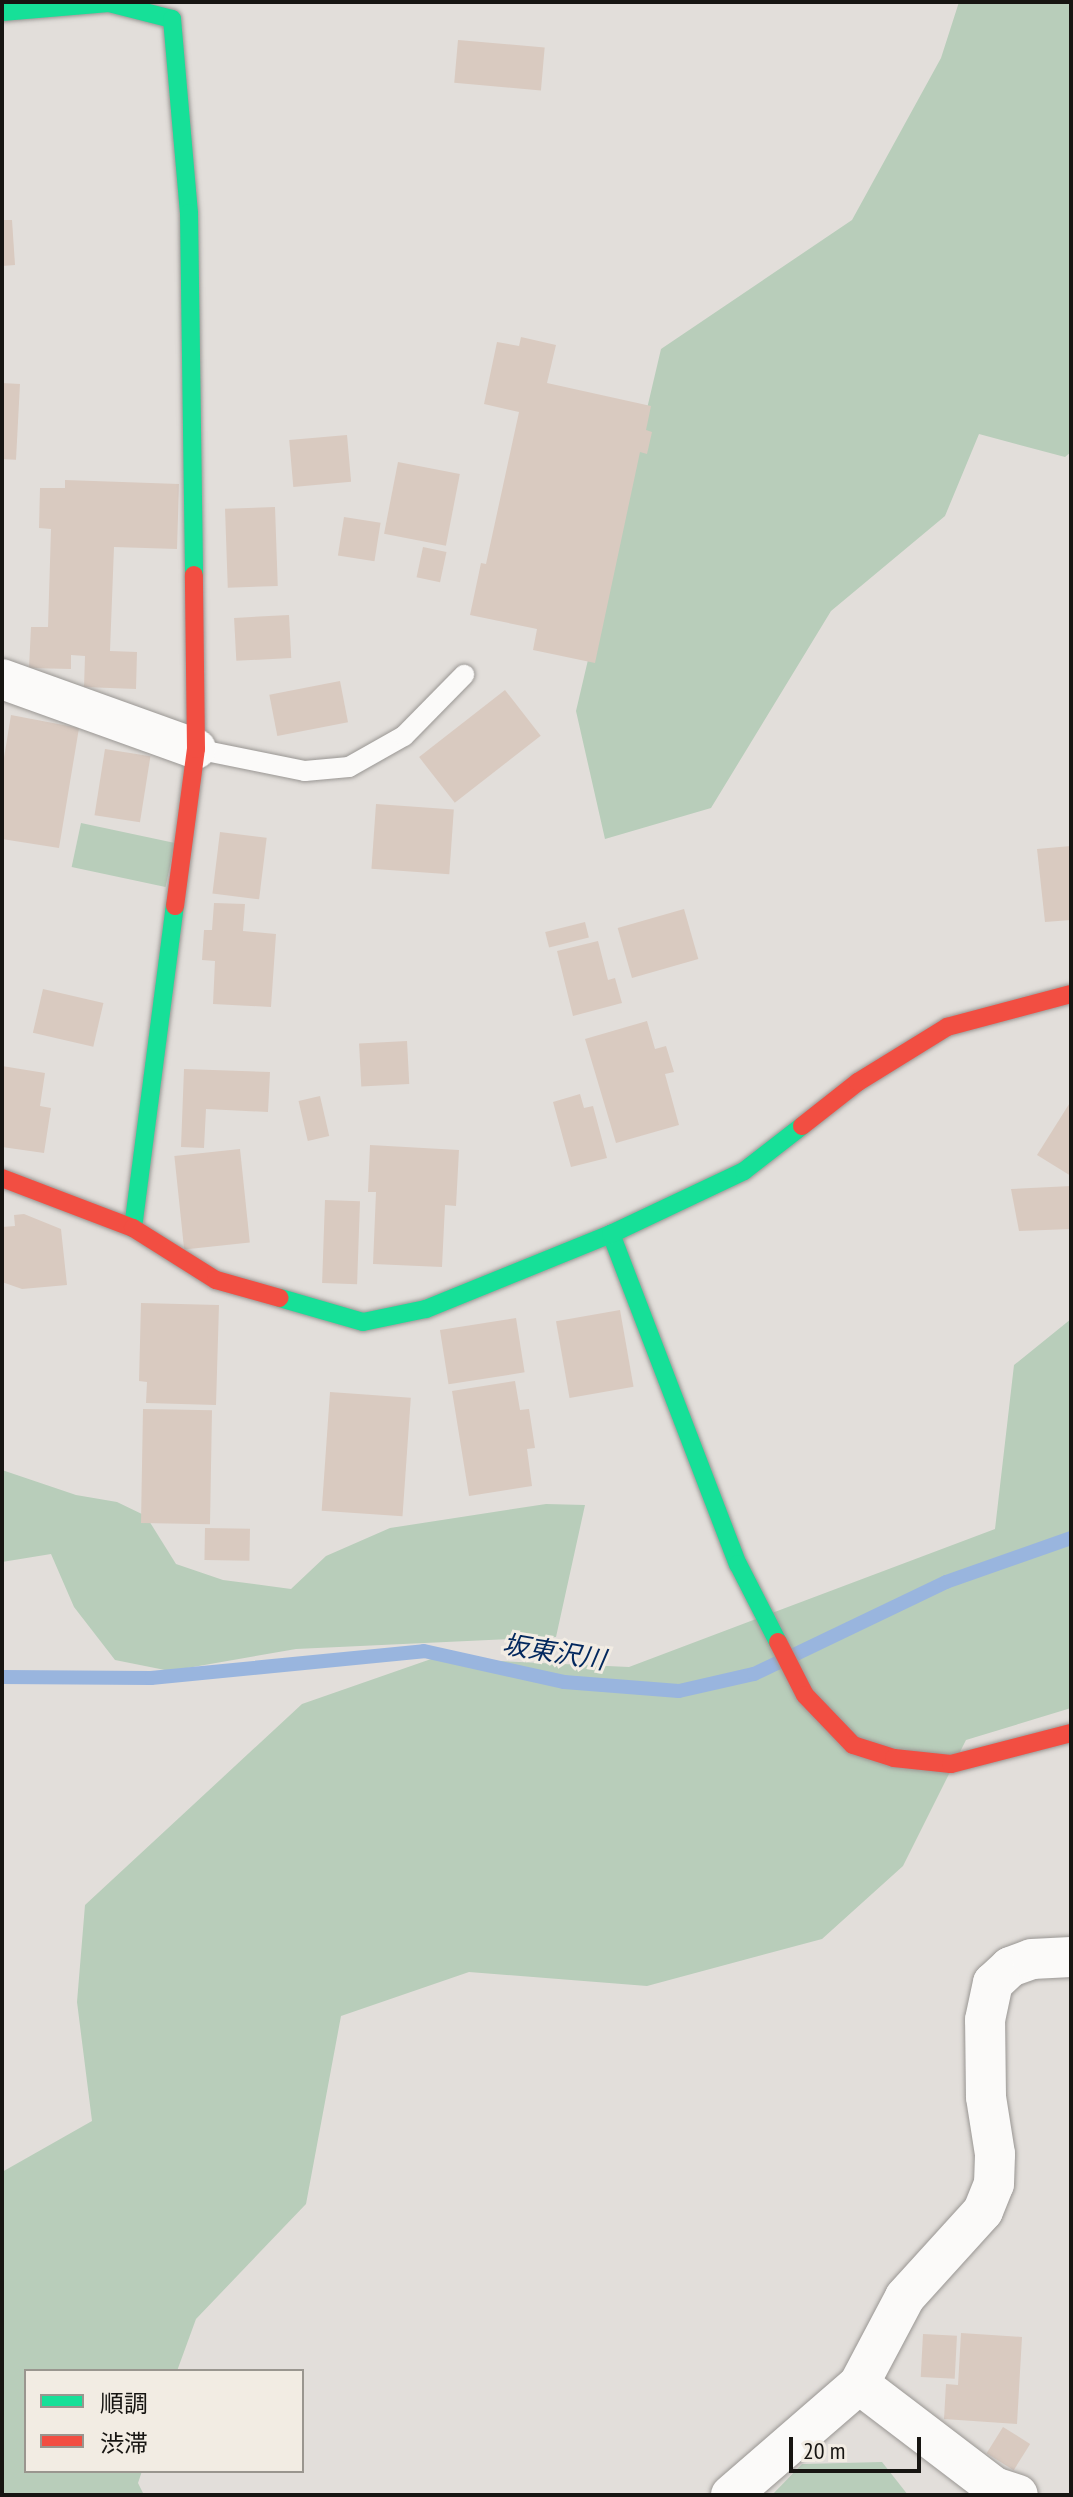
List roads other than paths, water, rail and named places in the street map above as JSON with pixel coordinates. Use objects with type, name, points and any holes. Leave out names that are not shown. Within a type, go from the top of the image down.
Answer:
[{"type":"street","points":[[2,12],[109,3],[172,19],[189,213],[196,749],[133,1228]]},
{"type":"street","points":[[2,679],[196,749]]},
{"type":"street","points":[[2,1178],[133,1228],[216,1280],[363,1322],[426,1309],[611,1234],[744,1171],[858,1082],[947,1027],[1071,994]]},
{"type":"street","points":[[611,1234],[738,1564],[805,1695],[853,1745],[894,1758],[951,1764],[1071,1733]]},
{"type":"street","points":[[731,2495],[859,2384],[905,2297],[969,2230],[994,2184],[985,2020],[993,1983],[1010,1967],[1032,1959],[1071,1957]]},
{"type":"street","points":[[859,2384],[994,2487],[1018,2495]]},
{"type":"lane","points":[[196,749],[305,771],[349,767],[404,736],[464,675]]},
{"type":"waterway","name":"坂東沢川","points":[[2,1677],[151,1678],[424,1651],[564,1682],[679,1691],[754,1674],[946,1582],[1071,1538]]}]
